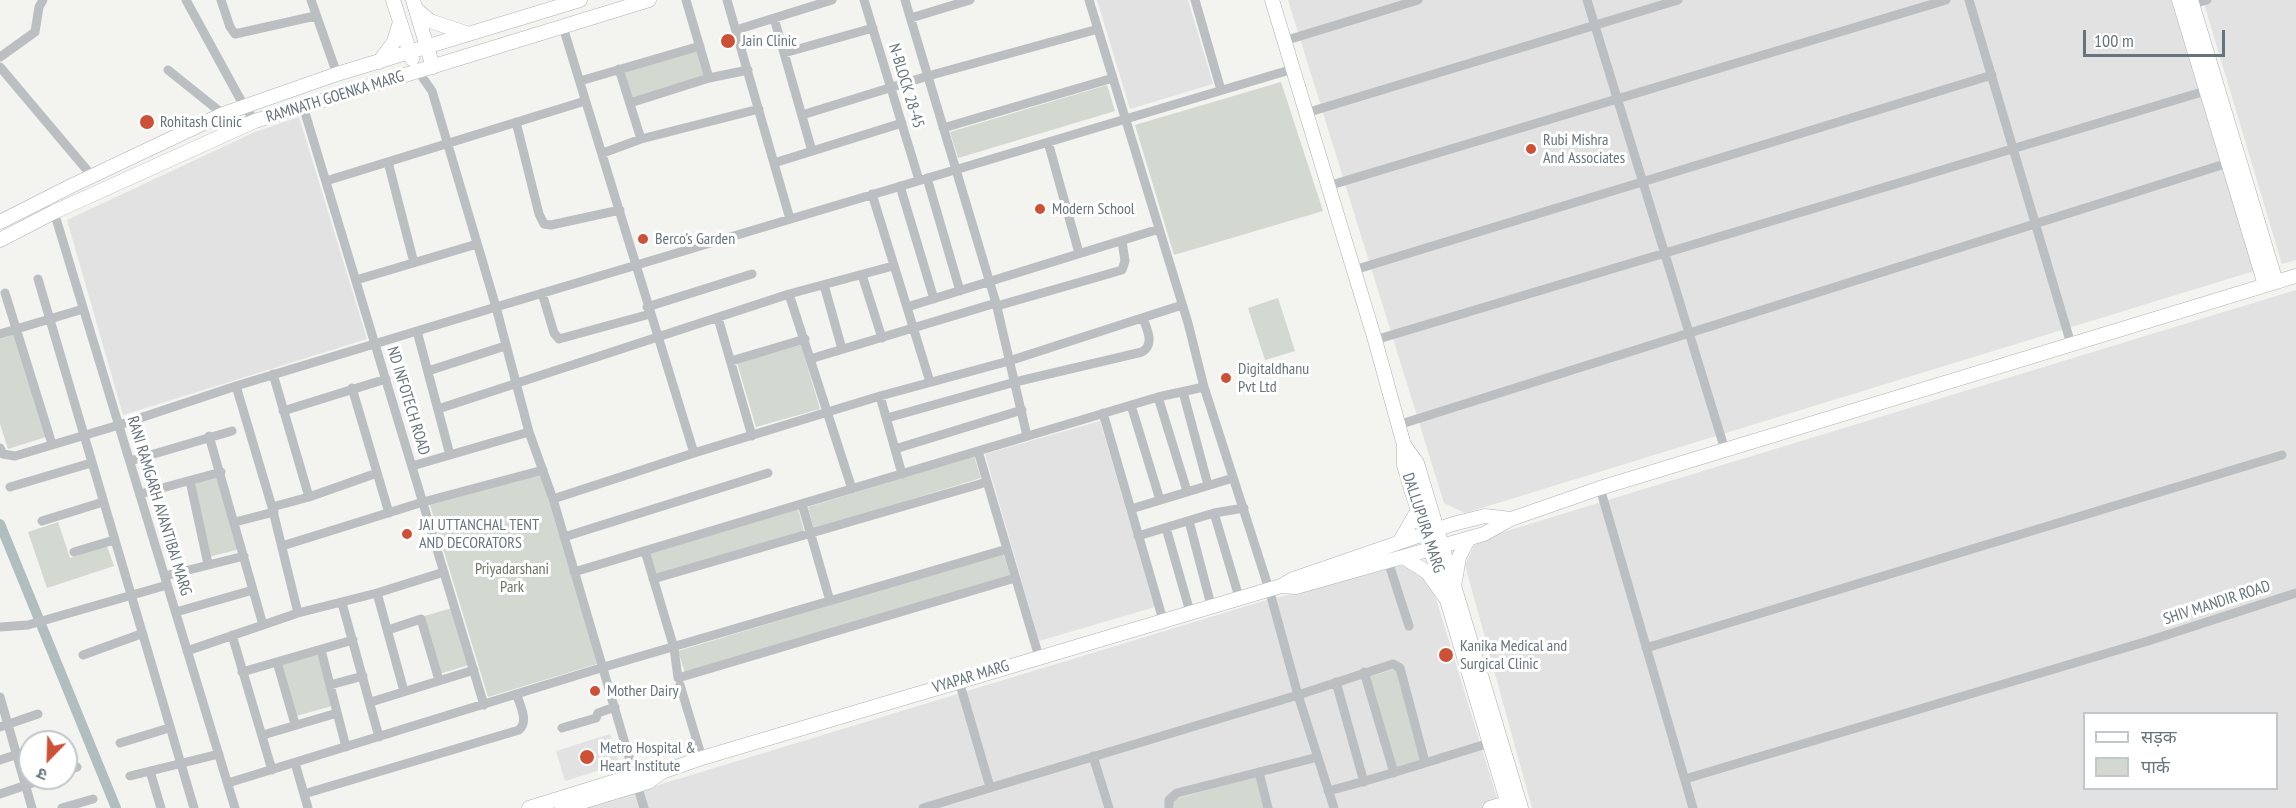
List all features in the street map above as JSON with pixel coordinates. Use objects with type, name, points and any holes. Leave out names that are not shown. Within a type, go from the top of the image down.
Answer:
[{"type":"street","points":[[0,57],[35,32],[39,7],[43,0]]},
{"type":"street","points":[[186,0],[244,106],[255,121]]},
{"type":"street","points":[[221,0],[230,27],[236,34],[315,16]]},
{"type":"street","points":[[311,0],[337,74]]},
{"type":"street","points":[[393,0],[409,53],[418,71],[430,86],[496,307],[515,382],[553,499],[645,808]]},
{"type":"street","name":"RAMNATH GOENKA MARG","points":[[0,222],[223,114],[337,74],[580,0]]},
{"type":"street","name":"RAMNATH GOENKA MARG","points":[[0,240],[54,212],[255,121],[649,0]]},
{"type":"street","points":[[686,0],[709,78]]},
{"type":"street","points":[[727,0],[790,219]]},
{"type":"street","points":[[736,30],[832,0]]},
{"type":"street","name":"N-BLOCK 28-45","points":[[864,0],[902,123],[960,291]]},
{"type":"street","points":[[905,0],[997,305],[1027,436]]},
{"type":"street","points":[[911,18],[970,0]]},
{"type":"street","points":[[1089,0],[1159,228],[1204,387],[1233,478],[1275,587],[1298,695],[1334,808]]},
{"type":"street","points":[[1195,0],[1221,90]]},
{"type":"street","name":"DALLUPURA MARG","points":[[1272,0],[1375,340],[1404,445],[1404,465],[1424,508],[1490,743],[1514,805]]},
{"type":"street","points":[[1284,41],[1418,0]]},
{"type":"street","points":[[1587,0],[1725,450]]},
{"type":"street","points":[[1306,113],[1678,0]]},
{"type":"street","points":[[1328,186],[1946,0]]},
{"type":"street","points":[[1970,0],[2071,344]]},
{"type":"street","points":[[2207,0],[2186,3],[2270,283]]},
{"type":"street","points":[[414,5],[430,21],[469,34]]},
{"type":"street","points":[[414,5],[434,67],[430,86]]},
{"type":"street","points":[[774,18],[812,151]]},
{"type":"street","points":[[379,62],[394,42],[400,22]]},
{"type":"street","points":[[563,27],[694,453]]},
{"type":"street","points":[[784,53],[873,28]]},
{"type":"street","points":[[802,115],[928,76],[1098,29]]},
{"type":"street","points":[[580,81],[700,46]]},
{"type":"street","points":[[0,67],[92,176]]},
{"type":"street","points":[[619,69],[641,139]]},
{"type":"street","points":[[0,448],[3,454],[9,457],[119,425],[375,343],[1293,69]]},
{"type":"street","points":[[168,70],[223,114]]},
{"type":"street","points":[[630,104],[709,78],[748,70]]},
{"type":"street","points":[[1354,270],[1992,75]]},
{"type":"street","points":[[943,128],[1113,78]]},
{"type":"street","points":[[1375,340],[2212,89]]},
{"type":"street","points":[[326,182],[585,101]]},
{"type":"street","name":"ND INFOTECH ROAD","points":[[303,106],[484,705]]},
{"type":"street","points":[[603,153],[641,139],[759,109]]},
{"type":"street","points":[[516,122],[539,214],[544,224],[551,225],[620,210]]},
{"type":"street","points":[[774,163],[902,123]]},
{"type":"street","points":[[1048,142],[1079,253]]},
{"type":"street","points":[[1398,425],[2234,161]]},
{"type":"street","points":[[388,162],[414,262]]},
{"type":"street","points":[[900,186],[934,299]]},
{"type":"street","points":[[872,194],[930,382]]},
{"type":"street","name":"RANI RAMGARH AVANTIBAI MARG","points":[[54,212],[235,808]]},
{"type":"street","points":[[907,307],[1159,228]]},
{"type":"street","points":[[810,359],[913,327],[1122,270],[1125,261],[1122,241]]},
{"type":"street","points":[[356,280],[477,244]]},
{"type":"street","points":[[438,409],[789,294],[893,266]]},
{"type":"street","points":[[542,293],[554,333],[559,339],[752,274]]},
{"type":"street","points":[[862,275],[882,338]]},
{"type":"street","points":[[1511,519],[1600,488],[2296,276]]},
{"type":"street","points":[[38,279],[194,808]]},
{"type":"street","points":[[824,285],[842,349]]},
{"type":"street","points":[[5,293],[52,444]]},
{"type":"street","points":[[789,294],[852,489]]},
{"type":"street","points":[[553,499],[694,453],[880,396],[1009,361],[1182,306]]},
{"type":"street","points":[[0,334],[83,309]]},
{"type":"street","points":[[718,318],[752,436]]},
{"type":"street","points":[[887,418],[1015,382],[1142,352],[1148,349],[1150,343],[1143,318]]},
{"type":"street","points":[[417,331],[450,455]]},
{"type":"street","points":[[731,361],[805,339]]},
{"type":"street","points":[[428,371],[505,346]]},
{"type":"street","points":[[273,374],[309,497]]},
{"type":"street","points":[[283,411],[386,379]]},
{"type":"street","points":[[236,386],[273,509],[298,613]]},
{"type":"street","points":[[574,572],[1103,413],[1204,387]]},
{"type":"street","points":[[352,388],[389,513]]},
{"type":"street","points":[[1182,392],[1208,485]]},
{"type":"street","points":[[880,396],[902,474]]},
{"type":"street","points":[[1158,397],[1187,491]]},
{"type":"street","points":[[1131,405],[1160,500]]},
{"type":"street","points":[[895,449],[1022,410]]},
{"type":"street","points":[[1103,413],[1163,620]]},
{"type":"street","points":[[130,460],[232,431]]},
{"type":"street","points":[[412,466],[530,432]]},
{"type":"street","points":[[209,436],[263,625]]},
{"type":"street","points":[[978,451],[1039,657]]},
{"type":"street","points":[[1646,648],[2282,455]]},
{"type":"street","points":[[10,487],[91,463]]},
{"type":"street","points":[[282,546],[423,502],[543,470]]},
{"type":"street","points":[[140,494],[221,472]]},
{"type":"street","points":[[564,537],[768,472]]},
{"type":"street","points":[[235,522],[377,473]]},
{"type":"street","points":[[1131,509],[1233,478]]},
{"type":"street","points":[[190,481],[208,564]]},
{"type":"street","points":[[653,579],[987,482]]},
{"type":"street","points":[[1600,488],[1693,808]]},
{"type":"street","points":[[42,521],[103,502]]},
{"type":"street","points":[[802,504],[830,601]]},
{"type":"street","points":[[1138,536],[1214,513],[1244,508]]},
{"type":"street","points":[[1400,541],[1424,508],[1453,524]]},
{"type":"street","points":[[1214,513],[1239,597]]},
{"type":"street","name":"VYAPAR MARG","points":[[529,808],[636,780],[654,780],[662,772],[702,758],[1275,587],[1453,524],[1485,516],[1511,519]]},
{"type":"street","name":"VYAPAR MARG","points":[[1275,587],[1296,587],[1491,532],[1511,519]]},
{"type":"street","points":[[1189,521],[1211,605]]},
{"type":"street","points":[[1166,528],[1190,612]]},
{"type":"street","points":[[1454,585],[1459,558],[1469,538]]},
{"type":"street","points":[[74,552],[114,540]]},
{"type":"street","points":[[1436,547],[1454,585],[1514,805],[1490,808]]},
{"type":"street","points":[[228,783],[604,667],[1007,549]]},
{"type":"street","points":[[645,551],[674,648],[678,678],[1015,578]]},
{"type":"street","points":[[0,627],[28,625],[48,620],[130,596],[208,564],[244,556]]},
{"type":"street","points":[[1403,557],[1427,572],[1448,600]]},
{"type":"street","points":[[1388,561],[1409,626]]},
{"type":"street","points":[[188,651],[298,613],[342,603],[444,572]]},
{"type":"street","points":[[176,612],[253,590]]},
{"type":"street","points":[[377,593],[404,691]]},
{"type":"street","name":"SHIV MANDIR ROAD","points":[[1684,780],[2148,641],[2296,593]]},
{"type":"street","points":[[342,603],[380,737]]},
{"type":"street","points":[[388,630],[421,619],[439,680]]},
{"type":"street","points":[[83,655],[141,634]]},
{"type":"street","points":[[232,635],[272,770]]},
{"type":"street","points":[[242,672],[353,640]]},
{"type":"street","points":[[321,650],[346,747]]},
{"type":"street","points":[[277,662],[295,724]]},
{"type":"street","points":[[922,808],[1298,695],[1393,664],[1400,668],[1425,762]]},
{"type":"street","points":[[370,702],[474,670]]},
{"type":"street","points":[[1364,672],[1394,774]]},
{"type":"street","points":[[330,685],[363,676]]},
{"type":"street","points":[[959,681],[990,787]]},
{"type":"street","points":[[1336,682],[1364,782]]},
{"type":"street","points":[[680,685],[702,758]]},
{"type":"street","points":[[304,794],[519,730],[523,726],[524,717],[517,695]]},
{"type":"street","points":[[0,697],[4,726],[18,760]]},
{"type":"street","points":[[562,728],[596,718],[598,713],[615,707]]},
{"type":"street","points":[[263,735],[337,713]]},
{"type":"street","points":[[4,726],[38,714]]},
{"type":"street","points":[[120,743],[170,728]]},
{"type":"street","points":[[1328,791],[1394,774],[1425,762],[1490,743]]},
{"type":"street","points":[[0,760],[16,754]]},
{"type":"street","points":[[130,776],[219,754]]},
{"type":"street","points":[[1093,756],[1108,808]]},
{"type":"street","points":[[1169,808],[1169,800],[1177,794],[1318,757]]},
{"type":"street","points":[[295,763],[308,808]]},
{"type":"street","points":[[150,771],[161,808]]},
{"type":"street","points":[[1259,772],[1268,808]]},
{"type":"street","name":"VYAPAR MARG","points":[[562,808],[636,780]]},
{"type":"street","points":[[0,794],[18,788]]},
{"type":"street","points":[[27,790],[32,808]]},
{"type":"street","points":[[62,808],[93,799]]},
{"type":"shaded area","points":[[1097,0],[1188,0],[1213,84],[1130,109]]},
{"type":"shaded area","points":[[1288,0],[2171,0],[2254,271],[1465,513],[1444,503]]},
{"type":"shaded area","points":[[2203,0],[2296,0],[2296,260],[2282,264]]},
{"type":"shaded area","points":[[299,117],[367,339],[123,415],[67,220],[255,132]]},
{"type":"shaded area","points":[[2296,290],[2296,808],[1532,808],[1465,565],[1477,540]]},
{"type":"shaded area","points":[[1100,421],[1155,607],[1039,641],[985,454]]},
{"type":"shaded area","points":[[1408,564],[1429,576],[1500,808],[583,808],[1260,602]]},
{"type":"shaded area","name":"Metro Hospital & Heart Institute","points":[[610,734],[619,764],[565,781],[556,751]]},
{"type":"green space","points":[[697,50],[705,77],[632,99],[624,71]]},
{"type":"green space","points":[[1281,82],[1323,211],[1174,255],[1135,125]]},
{"type":"green space","points":[[1107,85],[1115,111],[958,158],[950,132]]},
{"type":"green space","points":[[1278,298],[1295,351],[1265,360],[1248,308]]},
{"type":"green space","points":[[14,334],[46,437],[8,449],[0,424],[0,339]]},
{"type":"green space","points":[[801,345],[820,409],[756,427],[737,363]]},
{"type":"green space","points":[[974,456],[981,478],[814,529],[808,507]]},
{"type":"green space","points":[[218,469],[240,549],[209,557],[187,478]]},
{"type":"green space","name":"Priyadarshani Park","points":[[541,474],[597,664],[488,697],[429,502]]},
{"type":"green space","points":[[798,509],[804,531],[656,575],[649,553]]},
{"type":"green space","points":[[58,522],[70,558],[107,546],[114,566],[47,588],[28,532]]},
{"type":"green space","points":[[1003,553],[1010,575],[685,673],[678,651]]},
{"type":"green space","points":[[452,608],[469,665],[439,674],[421,617]]},
{"type":"green space","points":[[316,649],[332,706],[296,716],[280,659]]},
{"type":"green space","points":[[1396,669],[1424,759],[1396,768],[1369,677]]},
{"type":"green space","points":[[1256,776],[1265,808],[1172,808],[1170,801]]},
{"type":"waterway","points":[[0,524],[116,808]]},
{"type":"place","name":"Jain Clinic","points":[[728,41]]},
{"type":"place","name":"Rohitash Clinic","points":[[147,122]]},
{"type":"place","name":"Rubi Mishra And Associates","points":[[1531,149]]},
{"type":"place","name":"Modern School","points":[[1040,209]]},
{"type":"place","name":"Berco's Garden","points":[[643,239]]},
{"type":"place","name":"Digitaldhanu Pvt Ltd","points":[[1226,378]]},
{"type":"place","name":"JAI UTTANCHAL TENT AND DECORATORS","points":[[407,534]]},
{"type":"place","name":"Kanika Medical and Surgical Clinic","points":[[1446,655]]},
{"type":"place","name":"Mother Dairy","points":[[595,691]]},
{"type":"place","name":"Metro Hospital & Heart Institute","points":[[587,757]]}]
